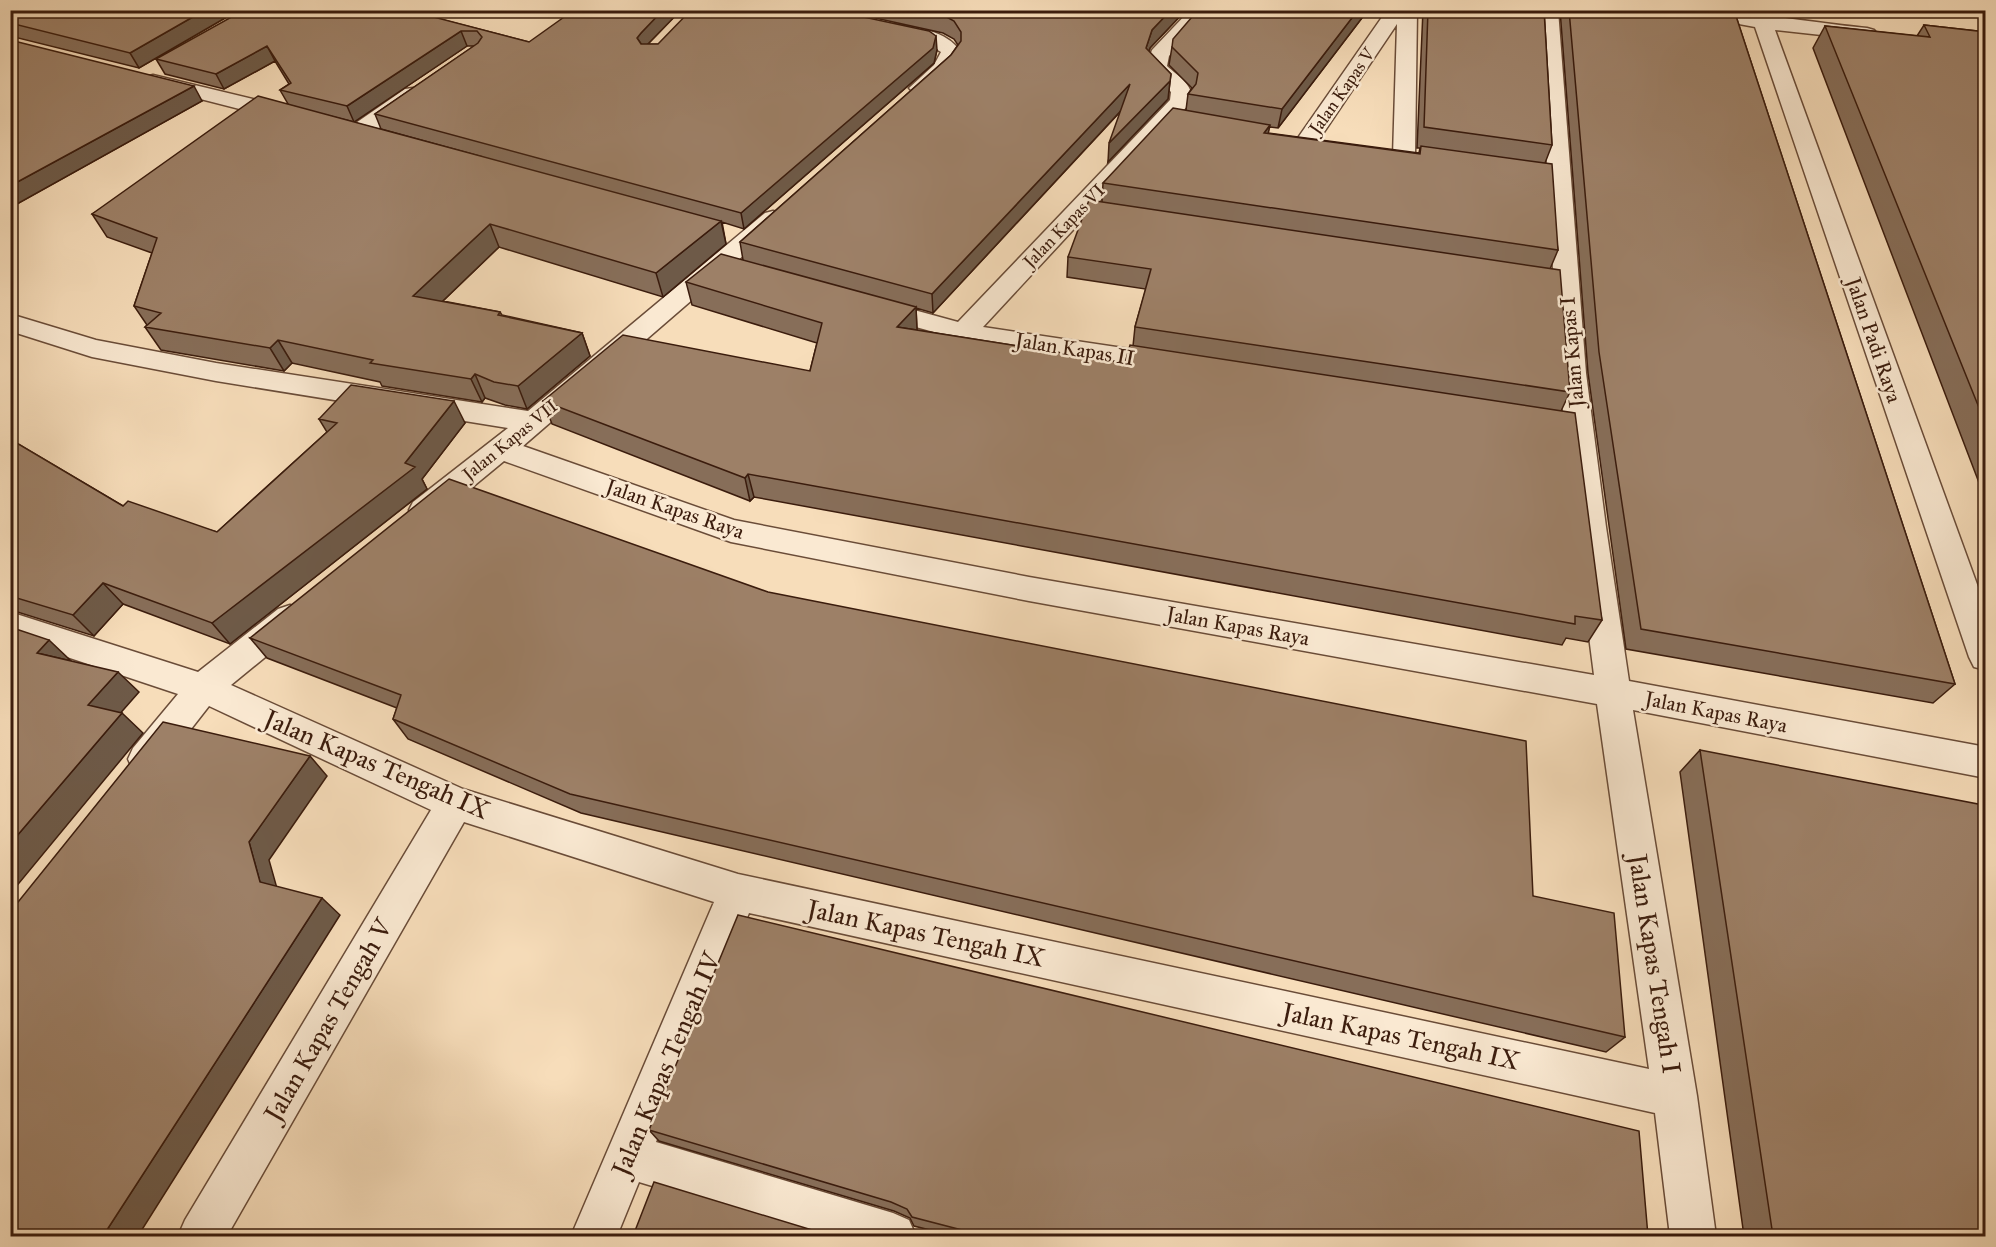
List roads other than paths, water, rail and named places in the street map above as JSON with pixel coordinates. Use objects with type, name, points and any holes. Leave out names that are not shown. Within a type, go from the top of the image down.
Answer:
[{"type":"street","name":"Jalan Kapas VI","points":[[963,332],[1181,101],[1182,92],[1156,67],[1155,62],[1159,54],[1201,10]]},
{"type":"street","name":"Jalan Kapas V","points":[[1283,138],[1317,144],[1397,10]]},
{"type":"street","name":"Jalan Kapas V","points":[[1407,10],[1393,155],[1428,159]]},
{"type":"street","name":"Jalan Kapas I","points":[[1548,10],[1546,174],[1567,424],[1612,692]]},
{"type":"street","points":[[1696,10],[1773,17],[1892,36]]},
{"type":"street","name":"Jalan Padi Raya","points":[[1773,17],[1986,657]]},
{"type":"street","points":[[866,24],[936,39],[946,44],[951,52],[943,68],[899,107]]},
{"type":"street","points":[[159,67],[134,76],[312,121]]},
{"type":"street","points":[[358,132],[426,85]]},
{"type":"street","points":[[1167,118],[1190,122]]},
{"type":"street","points":[[335,127],[381,139]]},
{"type":"street","name":"Jalan Kapas VII","points":[[408,523],[733,268],[737,237],[793,201]]},
{"type":"street","points":[[1080,209],[1151,220]]},
{"type":"street","name":"Jalan Kapas II","points":[[848,300],[963,332],[1199,368]]},
{"type":"street","points":[[10,322],[92,348],[216,372],[534,422]]},
{"type":"street","name":"Jalan Kapas Raya","points":[[501,449],[731,531],[1029,589],[1612,692],[1986,763]]},
{"type":"street","points":[[129,780],[203,688],[305,605]]},
{"type":"street","name":"Jalan Kapas Tengah IX","points":[[10,625],[203,688],[454,803],[738,892],[1676,1096]]},
{"type":"street","name":"Jalan Kapas Tengah I","points":[[1612,692],[1676,1096],[1693,1236]]},
{"type":"street","name":"Jalan Kapas Tengah V","points":[[201,1236],[454,803]]},
{"type":"street","name":"Jalan Kapas Tengah IV","points":[[594,1236],[738,892]]},
{"type":"street","points":[[628,1156],[893,1236]]}]
